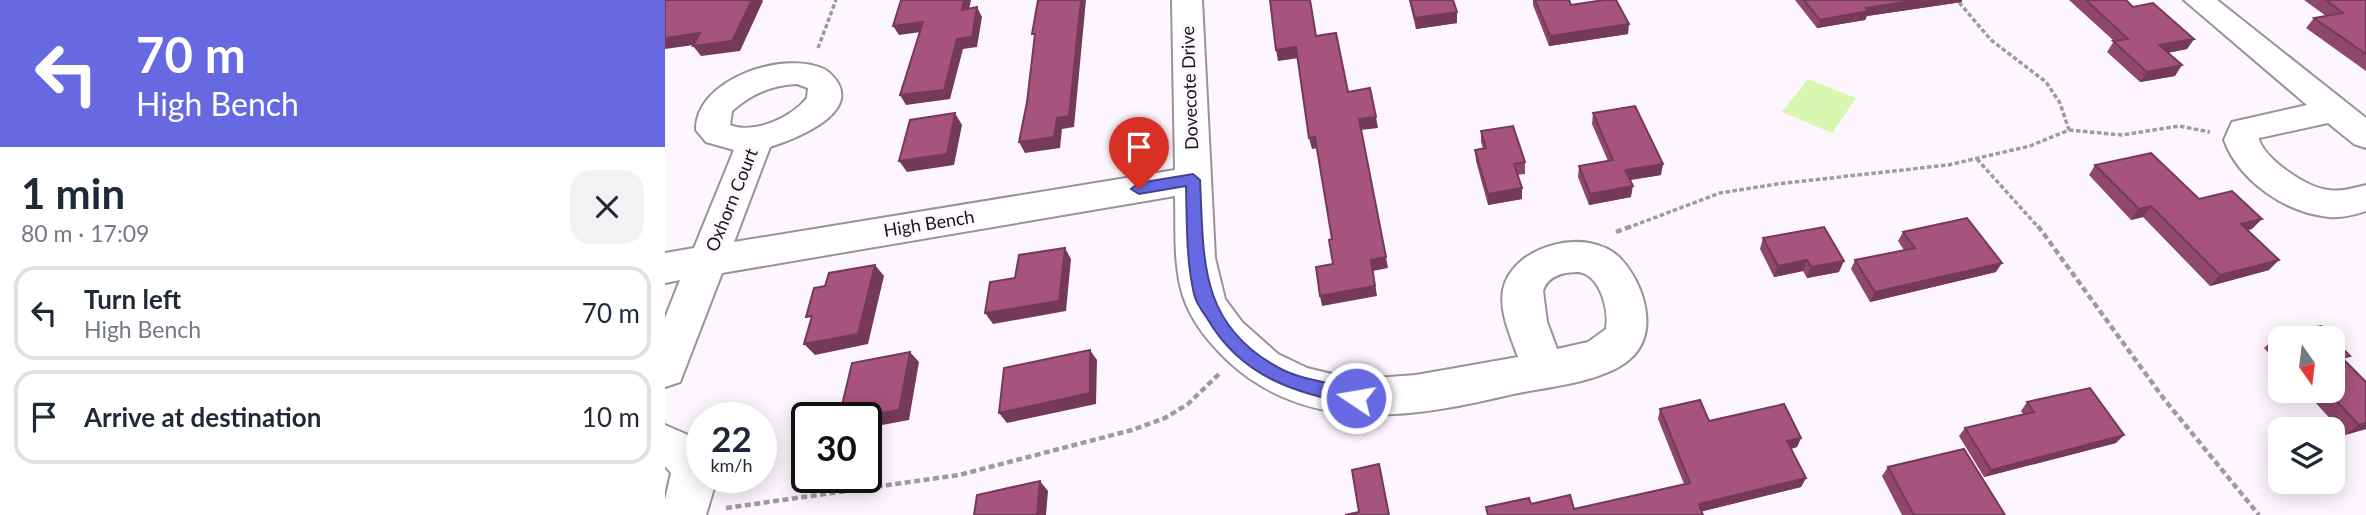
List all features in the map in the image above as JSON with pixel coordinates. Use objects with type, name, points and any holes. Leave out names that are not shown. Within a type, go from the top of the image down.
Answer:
[{"type":"street","name":"Dovecote Drive","points":[[1187,0],[1196,253],[1203,297],[1219,325],[1243,352],[1273,373],[1312,388],[1356,398],[1402,397],[1441,392],[1598,358],[1620,346],[1628,330],[1624,304],[1613,277],[1601,264],[1581,257]]},
{"type":"street","points":[[2199,0],[2366,135]]},
{"type":"street","name":"Oxhorn Court","points":[[785,74],[808,75],[820,81],[825,90],[823,100],[817,107],[794,126],[756,139],[736,140],[722,137],[713,130],[713,115],[723,101],[760,80],[785,74]]},
{"type":"street","points":[[2335,110],[2243,130],[2239,136],[2240,145],[2276,181],[2307,199],[2324,204],[2341,204],[2366,198]]},
{"type":"street","name":"Oxhorn Court","points":[[665,369],[756,139]]},
{"type":"street","name":"High Bench","points":[[665,268],[1193,180]]},
{"type":"street","points":[[1543,370],[1523,308],[1521,291],[1525,278],[1537,265],[1557,259],[1581,257]]},
{"type":"street","points":[[665,444],[676,447],[688,457],[695,472],[693,492],[699,513]]},
{"type":"path","points":[[808,75],[825,23],[836,0]]},
{"type":"path","points":[[1957,0],[1975,24],[1997,45],[2029,67],[2046,84],[2058,98],[2069,130]]},
{"type":"path","points":[[1581,257],[1609,234],[1657,217],[1700,197],[1738,189],[1927,168],[2050,139],[2069,130],[2131,135],[2175,124],[2199,127],[2240,145]]},
{"type":"path","points":[[1976,158],[2029,213],[2100,307],[2152,384],[2259,515]]},
{"type":"path","points":[[699,513],[959,475],[1132,430],[1165,418],[1188,404],[1243,352]]},
{"type":"green space","points":[[1808,79],[1856,98],[1832,133],[1782,112]]},
{"type":"building","points":[[665,0],[752,0],[732,41],[693,46],[700,33],[665,38]]},
{"type":"building","points":[[901,0],[964,0],[962,10],[977,7],[972,37],[957,39],[944,90],[900,95],[923,22],[893,26]]},
{"type":"building","points":[[1038,0],[1081,0],[1069,116],[1057,118],[1054,137],[1019,142],[1027,102],[1035,34],[1032,34]]},
{"type":"building","points":[[1270,0],[1310,0],[1316,36],[1336,33],[1348,92],[1370,88],[1376,117],[1359,119],[1386,257],[1371,260],[1375,286],[1320,296],[1316,267],[1333,264],[1329,240],[1332,239],[1315,137],[1309,138],[1296,47],[1276,50]]},
{"type":"building","points":[[1410,0],[1453,0],[1457,12],[1415,18]]},
{"type":"building","points":[[1535,0],[1569,0],[1571,5],[1616,0],[1629,24],[1550,36]]},
{"type":"building","points":[[1804,0],[1917,0],[1866,8],[1868,11],[1820,20]]},
{"type":"building","points":[[2086,0],[2126,0],[2133,7],[2153,3],[2194,39],[2159,45],[2182,65],[2147,72],[2113,41],[2128,39]]},
{"type":"building","points":[[2326,0],[2366,0],[2366,54],[2314,18],[2343,13]]},
{"type":"building","points":[[1635,106],[1663,164],[1625,170],[1633,186],[1590,194],[1579,166],[1613,160],[1593,113]]},
{"type":"building","points":[[955,113],[947,154],[899,161],[910,120]]},
{"type":"building","points":[[1513,126],[1525,162],[1514,164],[1522,188],[1488,194],[1475,150],[1486,148],[1481,131]]},
{"type":"building","points":[[2151,153],[2199,199],[2232,191],[2262,219],[2241,224],[2279,260],[2220,275],[2151,206],[2139,209],[2095,165]]},
{"type":"building","points":[[1967,218],[2002,263],[1875,292],[1855,260],[1915,248],[1903,232]]},
{"type":"building","points":[[1824,227],[1844,261],[1811,267],[1807,260],[1778,266],[1763,238]]},
{"type":"building","points":[[1065,248],[1059,301],[985,313],[990,282],[1015,278],[1019,255]]},
{"type":"building","points":[[875,265],[858,334],[804,344],[812,316],[806,317],[814,288],[825,286],[829,273]]},
{"type":"building","points":[[1090,350],[1090,393],[999,413],[1004,368]]},
{"type":"building","points":[[910,352],[899,410],[882,413],[882,402],[843,402],[852,363]]},
{"type":"building","points":[[2345,361],[2366,382],[2366,423],[2359,425],[2338,403],[2345,403]]},
{"type":"building","points":[[2090,388],[2124,435],[1991,470],[1965,428],[2034,412],[2027,402]]},
{"type":"building","points":[[1700,400],[1709,421],[1784,404],[1801,438],[1787,441],[1806,478],[1699,504],[1703,515],[1488,515],[1486,507],[1529,498],[1531,504],[1570,495],[1574,509],[1690,483],[1660,409]]},
{"type":"building","points":[[1964,449],[2005,515],[1914,515],[1888,467]]},
{"type":"building","points":[[1379,464],[1389,515],[1345,515],[1359,512],[1352,470]]},
{"type":"building","points":[[1040,481],[1037,515],[974,515],[977,495]]},
{"type":"route","points":[[1139,189],[1193,180],[1196,253],[1203,297],[1219,325],[1243,352],[1273,373],[1312,388],[1356,398]]}]
